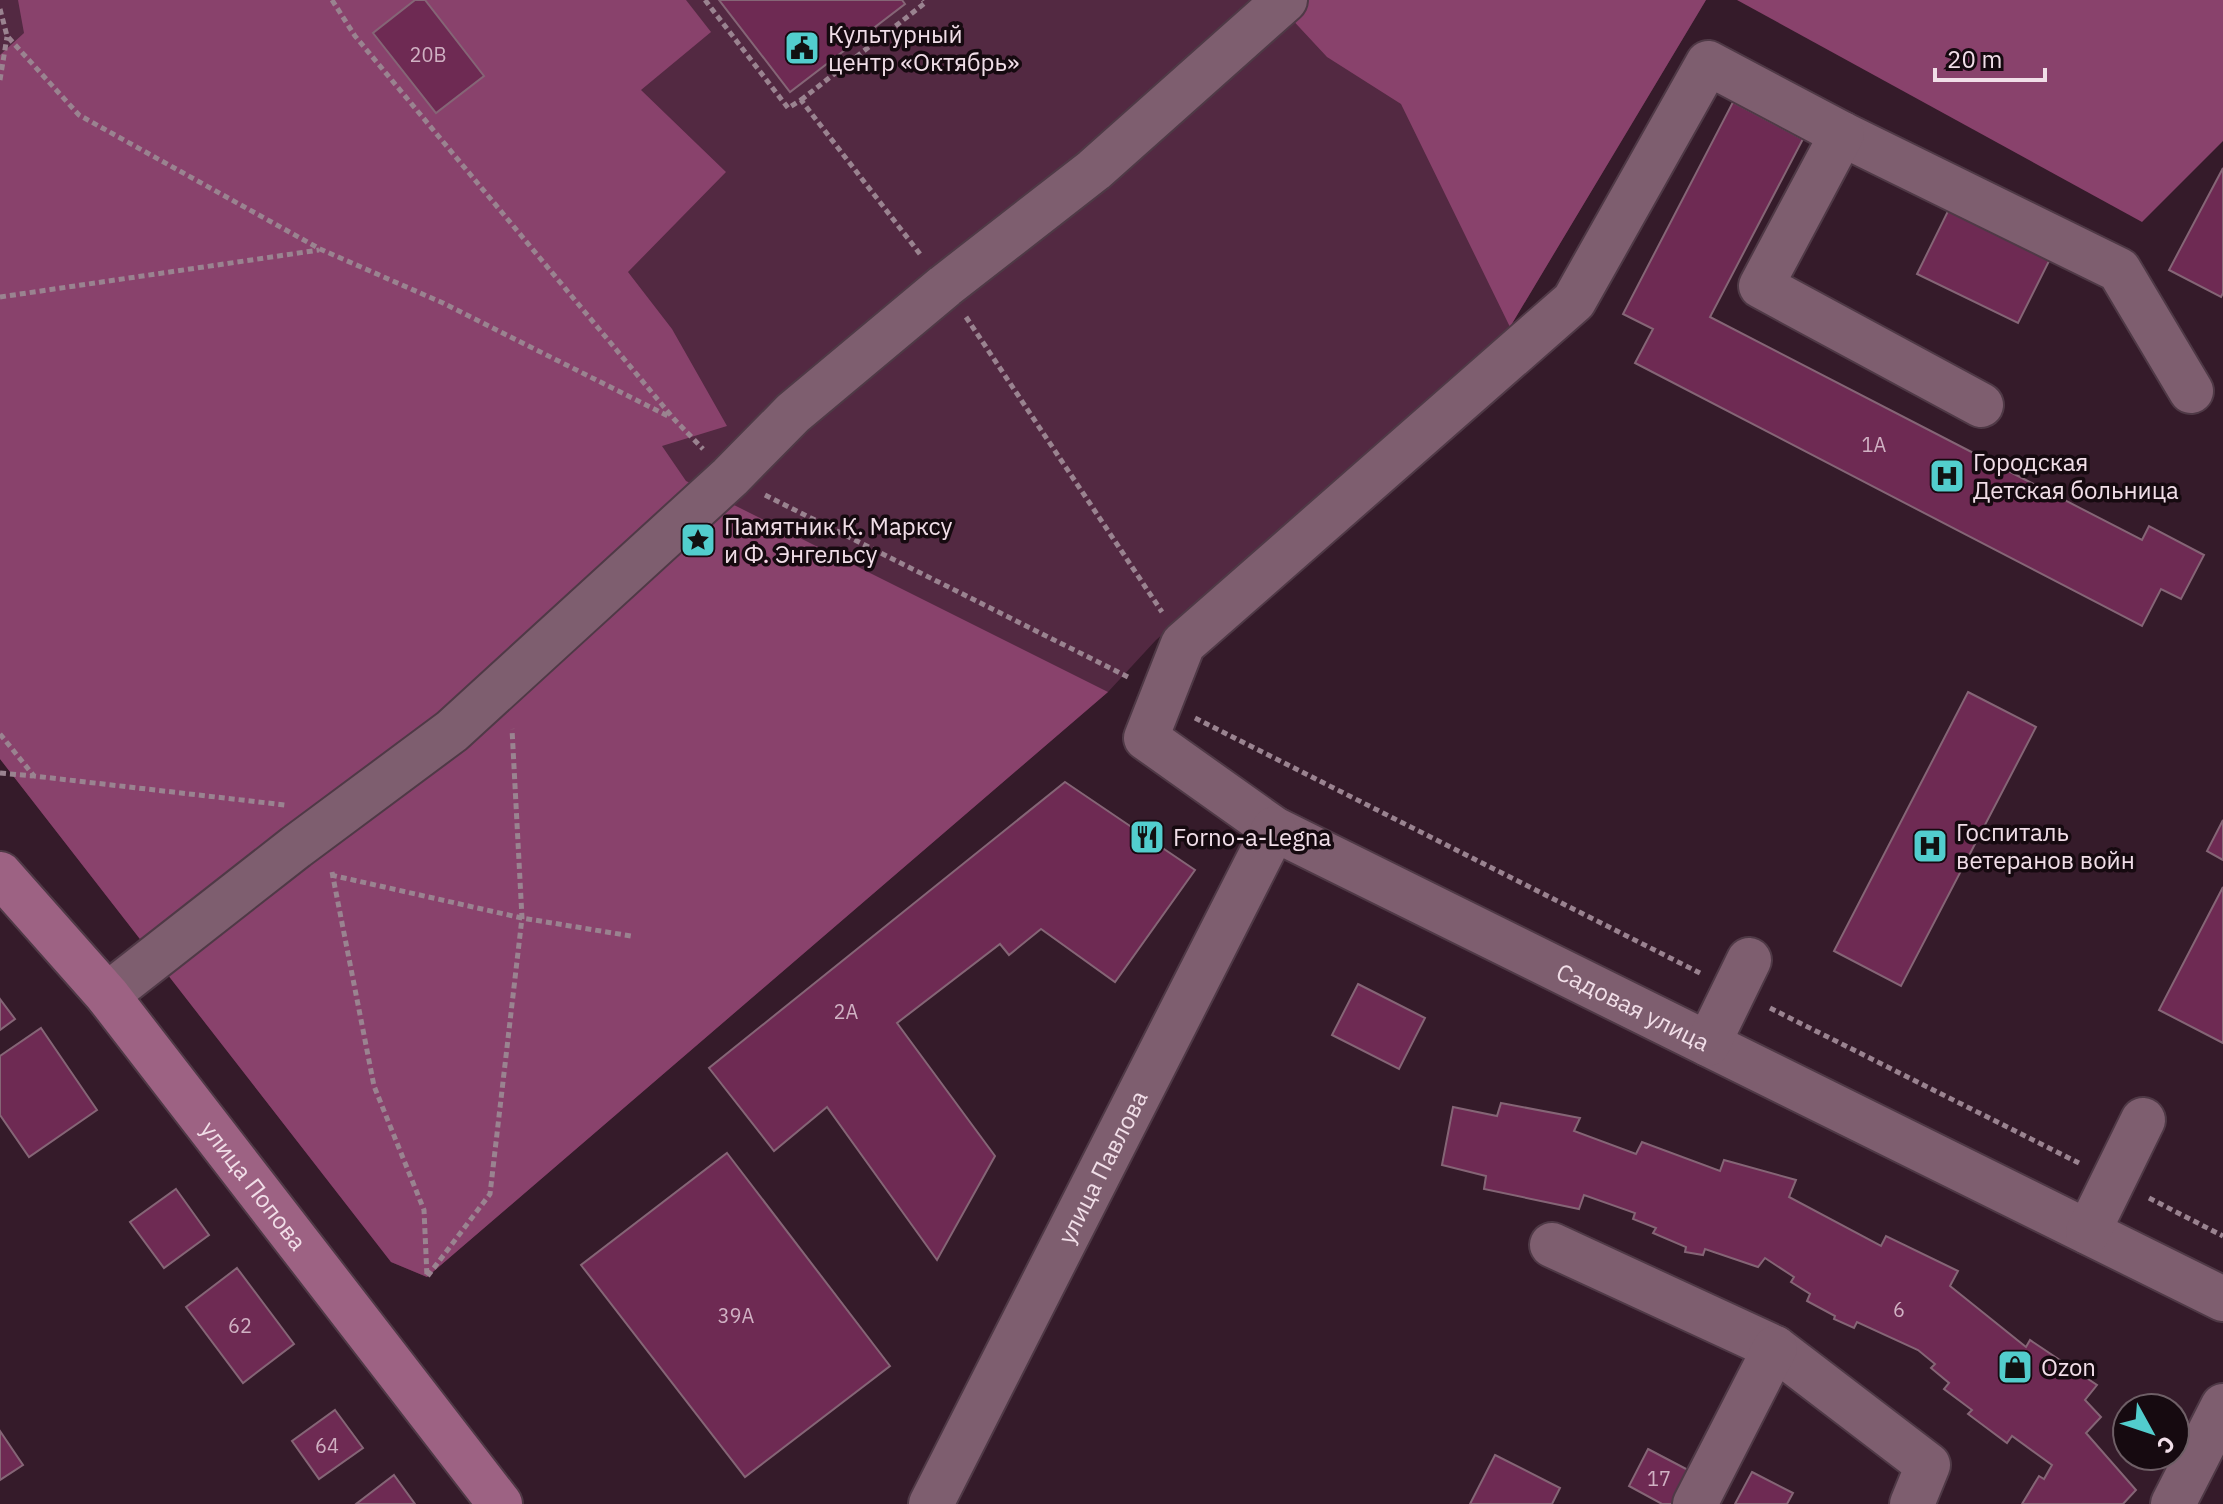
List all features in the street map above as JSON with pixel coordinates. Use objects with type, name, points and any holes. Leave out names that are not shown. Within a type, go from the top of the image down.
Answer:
[{"type":"main road","name":"улица Попова","points":[[0,874],[107,995],[500,1504]]},
{"type":"street","points":[[107,995],[296,847],[452,731],[730,477],[793,413],[945,286],[1094,170],[1285,0]]},
{"type":"street","name":"Садовая улица","points":[[1842,134],[1708,63],[1574,301],[1183,644],[1146,738],[1274,829],[2223,1299]]},
{"type":"street","points":[[1981,405],[1761,286],[1842,134],[2119,270],[2191,391]]},
{"type":"street","name":"улица Павлова","points":[[931,1504],[1274,829]]},
{"type":"street","points":[[1708,1044],[1749,960]]},
{"type":"street","points":[[2088,1232],[2143,1120]]},
{"type":"street","points":[[1552,1245],[1775,1348],[1928,1465],[1912,1504]]},
{"type":"street","points":[[1695,1504],[1775,1348]]},
{"type":"street","points":[[2188,1499],[2223,1406]]},
{"type":"path","points":[[7,36],[79,115],[320,249],[443,303],[674,419],[355,36],[332,0]]},
{"type":"path","points":[[801,100],[925,3],[923,0]]},
{"type":"path","points":[[0,9],[7,36],[0,80]]},
{"type":"path","points":[[0,297],[320,249]]},
{"type":"path","points":[[730,477],[1162,695]]},
{"type":"path","points":[[0,773],[299,807],[335,818],[331,875],[374,1086],[424,1210],[427,1277],[490,1194],[522,918],[515,759],[507,681]]},
{"type":"path","points":[[0,734],[34,776]]},
{"type":"path","points":[[296,847],[331,875],[522,918],[631,936]]},
{"type":"shaded area","points":[[0,0],[1706,0],[1510,327],[1156,640],[1108,692],[427,1277],[391,1262],[0,759]]},
{"type":"shaded area","points":[[18,0],[686,0],[711,32],[641,90],[726,172],[628,272],[672,329],[727,426],[662,446],[686,481],[1108,692],[427,1277],[391,1262],[0,759],[0,55],[24,33]]},
{"type":"shaded area","points":[[1274,0],[1706,0],[1510,327],[1401,104],[1327,57]]},
{"type":"shaded area","points":[[1737,0],[2223,0],[2223,141],[2142,222]]},
{"type":"building","points":[[415,0],[425,0],[484,76],[436,113],[373,33]]},
{"type":"building","name":"Культурный центр «Октябрь»","points":[[719,0],[902,0],[905,4],[790,92]]},
{"type":"building","points":[[1733,102],[1803,139],[1710,317],[2142,540],[2149,526],[2204,555],[2181,599],[2161,589],[2142,626],[1635,363],[1653,329],[1623,314]]},
{"type":"building","points":[[2223,168],[2223,293],[2221,297],[2169,270]]},
{"type":"building","points":[[1952,203],[2053,253],[2018,323],[1917,274]]},
{"type":"building","points":[[1968,692],[2036,727],[1901,986],[1834,951]]},
{"type":"building","points":[[1065,782],[1195,870],[1115,982],[1041,929],[1009,955],[1000,944],[897,1023],[995,1156],[937,1260],[827,1107],[774,1151],[709,1068]]},
{"type":"building","points":[[2223,820],[2223,860],[2207,851]]},
{"type":"building","points":[[2223,887],[2223,1043],[2159,1010]]},
{"type":"building","points":[[1358,984],[1425,1018],[1399,1069],[1332,1035]]},
{"type":"building","points":[[0,999],[15,1019],[0,1030]]},
{"type":"building","points":[[41,1028],[97,1110],[29,1157],[0,1115],[0,1056]]},
{"type":"building","points":[[1501,1103],[1580,1118],[1574,1131],[1636,1154],[1642,1142],[1720,1171],[1724,1160],[1796,1180],[1789,1197],[1881,1246],[1886,1236],[1958,1271],[1950,1286],[2026,1347],[2030,1340],[2097,1385],[2085,1400],[2101,1417],[2086,1433],[2111,1462],[2111,1472],[2120,1472],[2136,1490],[2123,1504],[2022,1504],[2039,1476],[2044,1479],[2052,1465],[2012,1436],[2007,1443],[1968,1414],[1972,1410],[1944,1389],[1949,1383],[1931,1368],[1935,1364],[1918,1350],[1857,1322],[1854,1328],[1834,1319],[1835,1316],[1807,1301],[1810,1294],[1791,1282],[1794,1277],[1765,1258],[1758,1267],[1705,1249],[1703,1255],[1685,1252],[1686,1247],[1653,1233],[1656,1228],[1633,1219],[1635,1213],[1584,1195],[1579,1209],[1484,1189],[1486,1176],[1442,1165],[1453,1107],[1497,1116]]},
{"type":"building","points":[[727,1153],[890,1366],[745,1477],[581,1265]]},
{"type":"building","points":[[176,1189],[209,1235],[164,1268],[130,1222]]},
{"type":"building","points":[[237,1268],[294,1344],[243,1383],[186,1307]]},
{"type":"building","points":[[335,1410],[363,1448],[319,1479],[292,1441]]},
{"type":"building","points":[[0,1431],[23,1465],[0,1480]]},
{"type":"building","points":[[1648,1449],[1690,1471],[1672,1504],[1662,1504],[1629,1486]]},
{"type":"building","points":[[1495,1455],[1560,1488],[1552,1504],[1470,1504]]},
{"type":"building","points":[[1752,1472],[1793,1493],[1787,1504],[1735,1504]]},
{"type":"building","points":[[394,1475],[415,1504],[356,1504]]},
{"type":"place","name":"Культурный центр «Октябрь»","points":[[802,48]]},
{"type":"place","name":"Городская Детская больница","points":[[1947,476]]},
{"type":"place","name":"Памятник К. Марксу и Ф. Энгельсу","points":[[698,540]]},
{"type":"place","name":"Forno-a-Legna","points":[[1147,837]]},
{"type":"place","name":"Госпиталь ветеранов войн","points":[[1930,846]]},
{"type":"place","name":"Ozon","points":[[2015,1367]]}]
